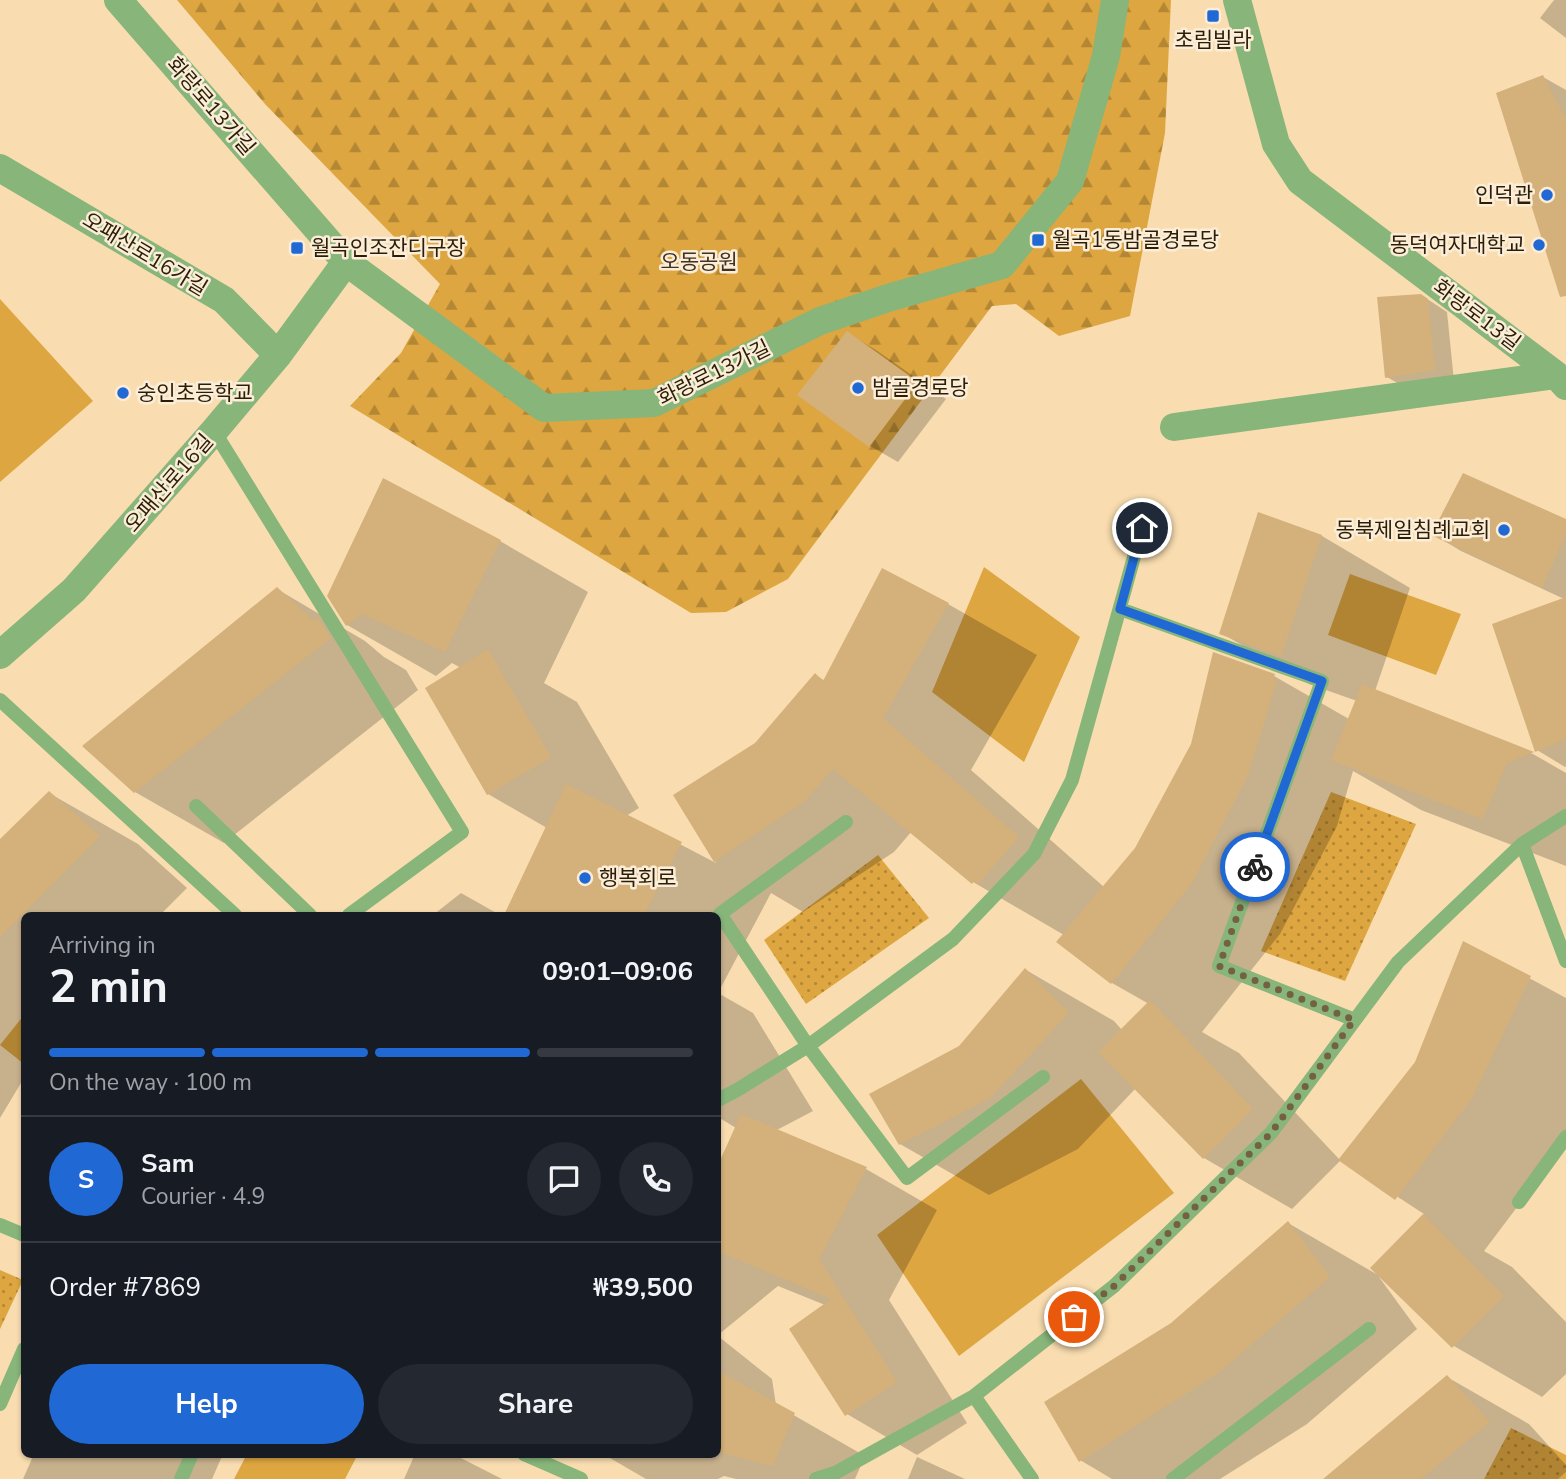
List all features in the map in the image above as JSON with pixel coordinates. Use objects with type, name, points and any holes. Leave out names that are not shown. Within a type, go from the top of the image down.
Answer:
[{"type":"street","name":"화랑로13가길","points":[[118,0],[346,261],[544,408],[654,404],[820,321],[1002,265],[1070,181],[1106,56],[1115,0]]},
{"type":"street","name":"화랑로13길","points":[[1245,2],[1276,144],[1300,181],[1561,381]]},
{"type":"street","name":"오패산로16가길","points":[[0,168],[224,300],[278,355]]},
{"type":"street","name":"오패산로16길","points":[[0,655],[74,590],[214,431],[278,355],[346,261]]},
{"type":"street","points":[[1174,427],[1561,381]]},
{"type":"lane","points":[[214,431],[462,832],[353,912]]},
{"type":"lane","points":[[721,1098],[808,1046],[953,939],[1034,854],[1072,780],[1142,528]]},
{"type":"lane","points":[[1120,609],[1322,681],[1219,966],[1354,1020]]},
{"type":"lane","points":[[0,700],[232,912]]},
{"type":"lane","points":[[196,806],[307,912]]},
{"type":"lane","points":[[816,1479],[835,1473],[974,1396],[1114,1286],[1271,1133],[1398,962],[1522,844],[1566,816]]},
{"type":"lane","points":[[721,913],[846,822]]},
{"type":"lane","points":[[1522,844],[1566,961]]},
{"type":"lane","points":[[721,916],[808,1046],[907,1178],[1043,1077]]},
{"type":"lane","points":[[1519,1202],[1566,1138]]},
{"type":"lane","points":[[0,1225],[21,1235]]},
{"type":"lane","points":[[1173,1479],[1369,1329]]},
{"type":"lane","points":[[0,1404],[21,1356]]},
{"type":"lane","points":[[974,1396],[1032,1479]]},
{"type":"lane","points":[[181,1479],[190,1458]]},
{"type":"lane","points":[[533,1458],[581,1479]]},
{"type":"green space","name":"오동공원","points":[[177,0],[1171,0],[1165,133],[1130,316],[1059,336],[1016,304],[992,306],[788,579],[726,612],[691,613],[350,406],[401,353],[440,284],[265,104]]},
{"type":"green space","points":[[0,299],[93,401],[0,482]]},
{"type":"green space","points":[[984,567],[1080,637],[1024,762],[932,692]]},
{"type":"green space","points":[[1350,574],[1461,614],[1436,675],[1328,635]]},
{"type":"green space","points":[[1331,792],[1416,824],[1345,981],[1261,951]]},
{"type":"green space","points":[[878,855],[929,918],[806,1004],[764,940]]},
{"type":"green space","points":[[21,1019],[21,1062],[0,1045]]},
{"type":"green space","points":[[1081,1079],[1174,1193],[959,1356],[877,1235]]},
{"type":"green space","points":[[0,1270],[21,1279],[21,1284],[0,1329]]},
{"type":"green space","points":[[1511,1428],[1566,1455],[1566,1479],[1484,1479]]},
{"type":"green space","points":[[245,1458],[356,1458],[345,1479],[234,1479]]},
{"type":"building","name":"인덕관","points":[[1543,75],[1566,120],[1566,296],[1560,297],[1496,93]]},
{"type":"building","points":[[1421,294],[1428,299],[1435,370],[1385,378],[1377,297]]},
{"type":"building","name":"밤골경로당","points":[[847,331],[918,382],[869,447],[797,395]]},
{"type":"building","points":[[1463,473],[1566,519],[1566,533],[1542,588],[1431,535]]},
{"type":"building","points":[[383,478],[501,540],[445,652],[362,614],[346,626],[327,596]]},
{"type":"building","points":[[1258,512],[1322,535],[1281,656],[1219,634]]},
{"type":"building","points":[[882,568],[949,603],[883,718],[1019,837],[978,884],[974,881],[972,884],[833,769],[805,801],[714,862],[673,795],[755,743],[815,673],[823,681]]},
{"type":"building","points":[[277,587],[315,622],[317,617],[331,638],[134,793],[82,746]]},
{"type":"building","points":[[1566,597],[1566,739],[1535,752],[1492,624]]},
{"type":"building","points":[[488,649],[551,757],[487,795],[425,688]]},
{"type":"building","points":[[1213,652],[1275,674],[1273,680],[1277,681],[1248,775],[1192,883],[1111,984],[1056,942],[1135,848],[1191,744]]},
{"type":"building","points":[[1362,684],[1534,752],[1507,763],[1482,819],[1331,760]]},
{"type":"building","points":[[566,784],[682,842],[646,912],[505,912]]},
{"type":"building","points":[[49,791],[100,836],[25,912],[21,912],[21,916],[0,937],[0,839]]},
{"type":"building","points":[[1463,941],[1531,976],[1472,1098],[1395,1200],[1338,1160],[1415,1062]]},
{"type":"building","points":[[1025,968],[1069,1013],[990,1098],[899,1145],[869,1094],[959,1046]]},
{"type":"building","points":[[1150,1000],[1253,1109],[1203,1159],[1098,1052]]},
{"type":"building","points":[[741,1114],[867,1167],[819,1259],[897,1382],[845,1416],[789,1329],[831,1299],[721,1252],[721,1158]]},
{"type":"building","points":[[1423,1214],[1504,1296],[1452,1348],[1370,1268]]},
{"type":"building","points":[[1288,1221],[1330,1277],[1218,1373],[1079,1462],[1044,1402],[1171,1323]]},
{"type":"building","points":[[721,1373],[795,1413],[773,1466],[721,1453]]},
{"type":"building","points":[[1447,1375],[1490,1422],[1421,1479],[1323,1479]]},
{"type":"way so far","points":[[1074,1317],[1114,1286],[1271,1133],[1354,1020],[1219,966],[1255,867]]},
{"type":"place","name":"초림빌라","points":[[1213,16]]},
{"type":"place","name":"인덕관","points":[[1547,195]]},
{"type":"place","name":"월곡1동밤골경로당","points":[[1038,240]]},
{"type":"place","name":"동덕여자대학교","points":[[1539,245]]},
{"type":"place","name":"월곡인조잔디구장","points":[[297,248]]},
{"type":"place","name":"밤골경로당","points":[[858,388]]},
{"type":"place","name":"숭인초등학교","points":[[123,393]]},
{"type":"place","name":"동북제일침례교회","points":[[1504,530]]},
{"type":"place","name":"행복회로","points":[[585,878]]},
{"type":"route","points":[[1142,528],[1120,609],[1322,681],[1255,867]]}]
